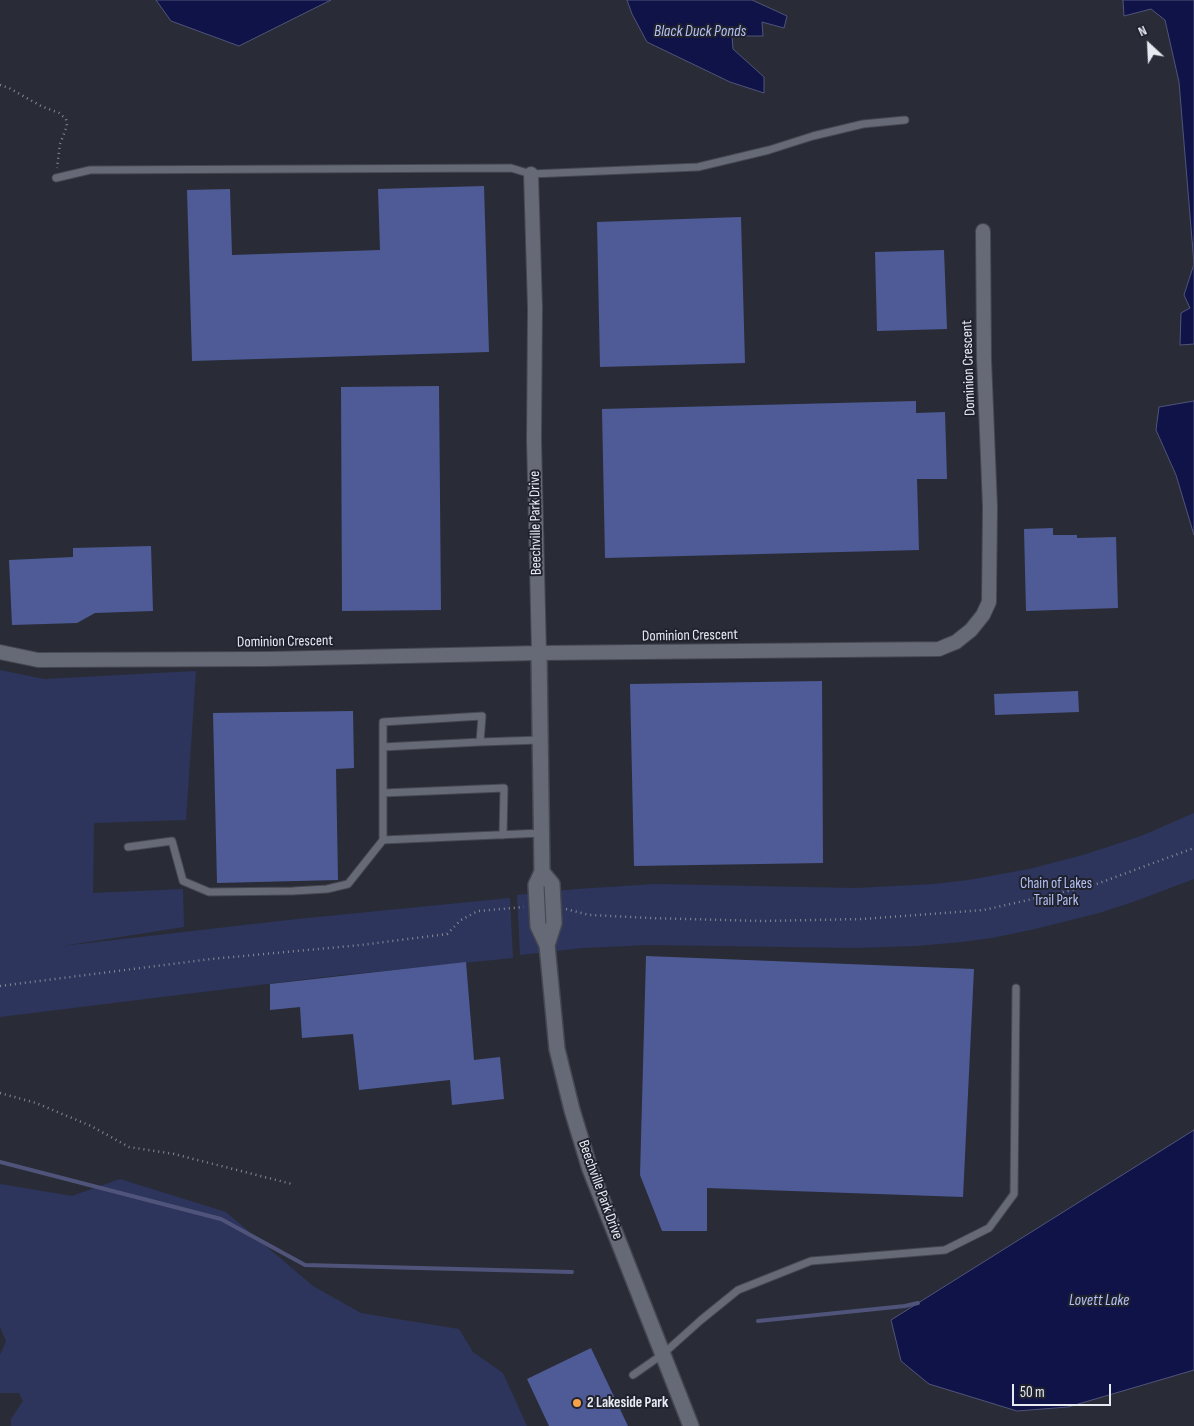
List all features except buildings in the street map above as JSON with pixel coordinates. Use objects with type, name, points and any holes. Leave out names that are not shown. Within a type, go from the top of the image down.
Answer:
[{"type":"street","name":"Beechville Park Drive","points":[[531,174],[535,308],[534,440],[542,833],[542,872],[536,885],[538,926],[547,945],[557,1049],[572,1110],[590,1169],[691,1426]]},
{"type":"street","name":"Dominion Crescent","points":[[0,652],[38,660],[266,659],[539,653],[939,649],[956,642],[971,630],[983,615],[989,602],[990,507],[984,360],[983,231]]},
{"type":"street","name":"Beechville Park Drive","points":[[542,872],[552,884],[554,923],[547,945]]},
{"type":"lane","points":[[56,178],[90,170],[511,168],[531,174],[698,167],[862,124],[905,120]]},
{"type":"lane","points":[[128,847],[172,841],[183,881],[209,892],[294,892],[327,889],[348,884],[383,840],[383,722],[482,716],[480,742]]},
{"type":"lane","points":[[383,747],[540,740]]},
{"type":"lane","points":[[383,793],[504,788],[503,834]]},
{"type":"lane","points":[[383,840],[542,833]]},
{"type":"lane","points":[[633,1375],[663,1354],[738,1290],[811,1261],[945,1250],[989,1228],[1014,1194],[1016,988]]},
{"type":"path","points":[[0,85],[59,113],[66,120],[67,126],[60,144],[56,178]]},
{"type":"path","points":[[553,905],[589,915],[763,921],[863,919],[984,910],[1094,885],[1194,848]]},
{"type":"path","points":[[0,986],[211,959],[361,945],[447,934],[461,920],[478,911],[537,906]]},
{"type":"path","points":[[0,1093],[36,1103],[91,1126],[129,1147],[174,1154],[292,1184]]},
{"type":"green space","points":[[0,670],[44,679],[196,671],[186,820],[94,823],[93,893],[183,889],[184,927],[62,946],[297,919],[510,898],[513,958],[324,977],[0,1017]]},
{"type":"green space","name":"Chain of Lakes Trail Park","points":[[1194,813],[1194,879],[1099,913],[1035,929],[992,938],[916,946],[856,948],[648,945],[583,948],[520,955],[517,895],[655,884],[855,888],[934,884],[968,880],[1029,869],[1083,855],[1141,836]]},
{"type":"green space","points":[[120,1179],[226,1212],[313,1286],[361,1313],[459,1329],[473,1352],[503,1373],[527,1426],[11,1426],[11,1419],[23,1401],[19,1393],[0,1393],[0,1355],[6,1341],[0,1327],[0,1184],[72,1196]]},
{"type":"water","points":[[156,0],[331,0],[239,46],[171,21]]},
{"type":"water","name":"Black Duck Ponds","points":[[627,0],[752,0],[787,16],[784,28],[762,22],[763,36],[732,36],[733,49],[764,77],[764,93],[730,82],[647,42],[632,14]]},
{"type":"water","points":[[1123,0],[1194,0],[1194,264],[1179,82],[1165,20],[1151,9],[1124,16]]},
{"type":"water","points":[[1194,264],[1194,344],[1180,345],[1181,313],[1190,308],[1184,295]]},
{"type":"water","points":[[1194,401],[1194,535],[1176,475],[1156,430],[1159,407]]},
{"type":"water","name":"Lovett Lake","points":[[1194,1130],[1194,1370],[1068,1407],[1017,1411],[929,1384],[901,1361],[891,1320]]},
{"type":"waterway","points":[[0,1162],[221,1219],[305,1265],[572,1272]]},
{"type":"waterway","points":[[758,1321],[905,1306],[918,1303]]},
{"type":"place","name":"2 Lakeside Park","points":[[577,1403]]}]
